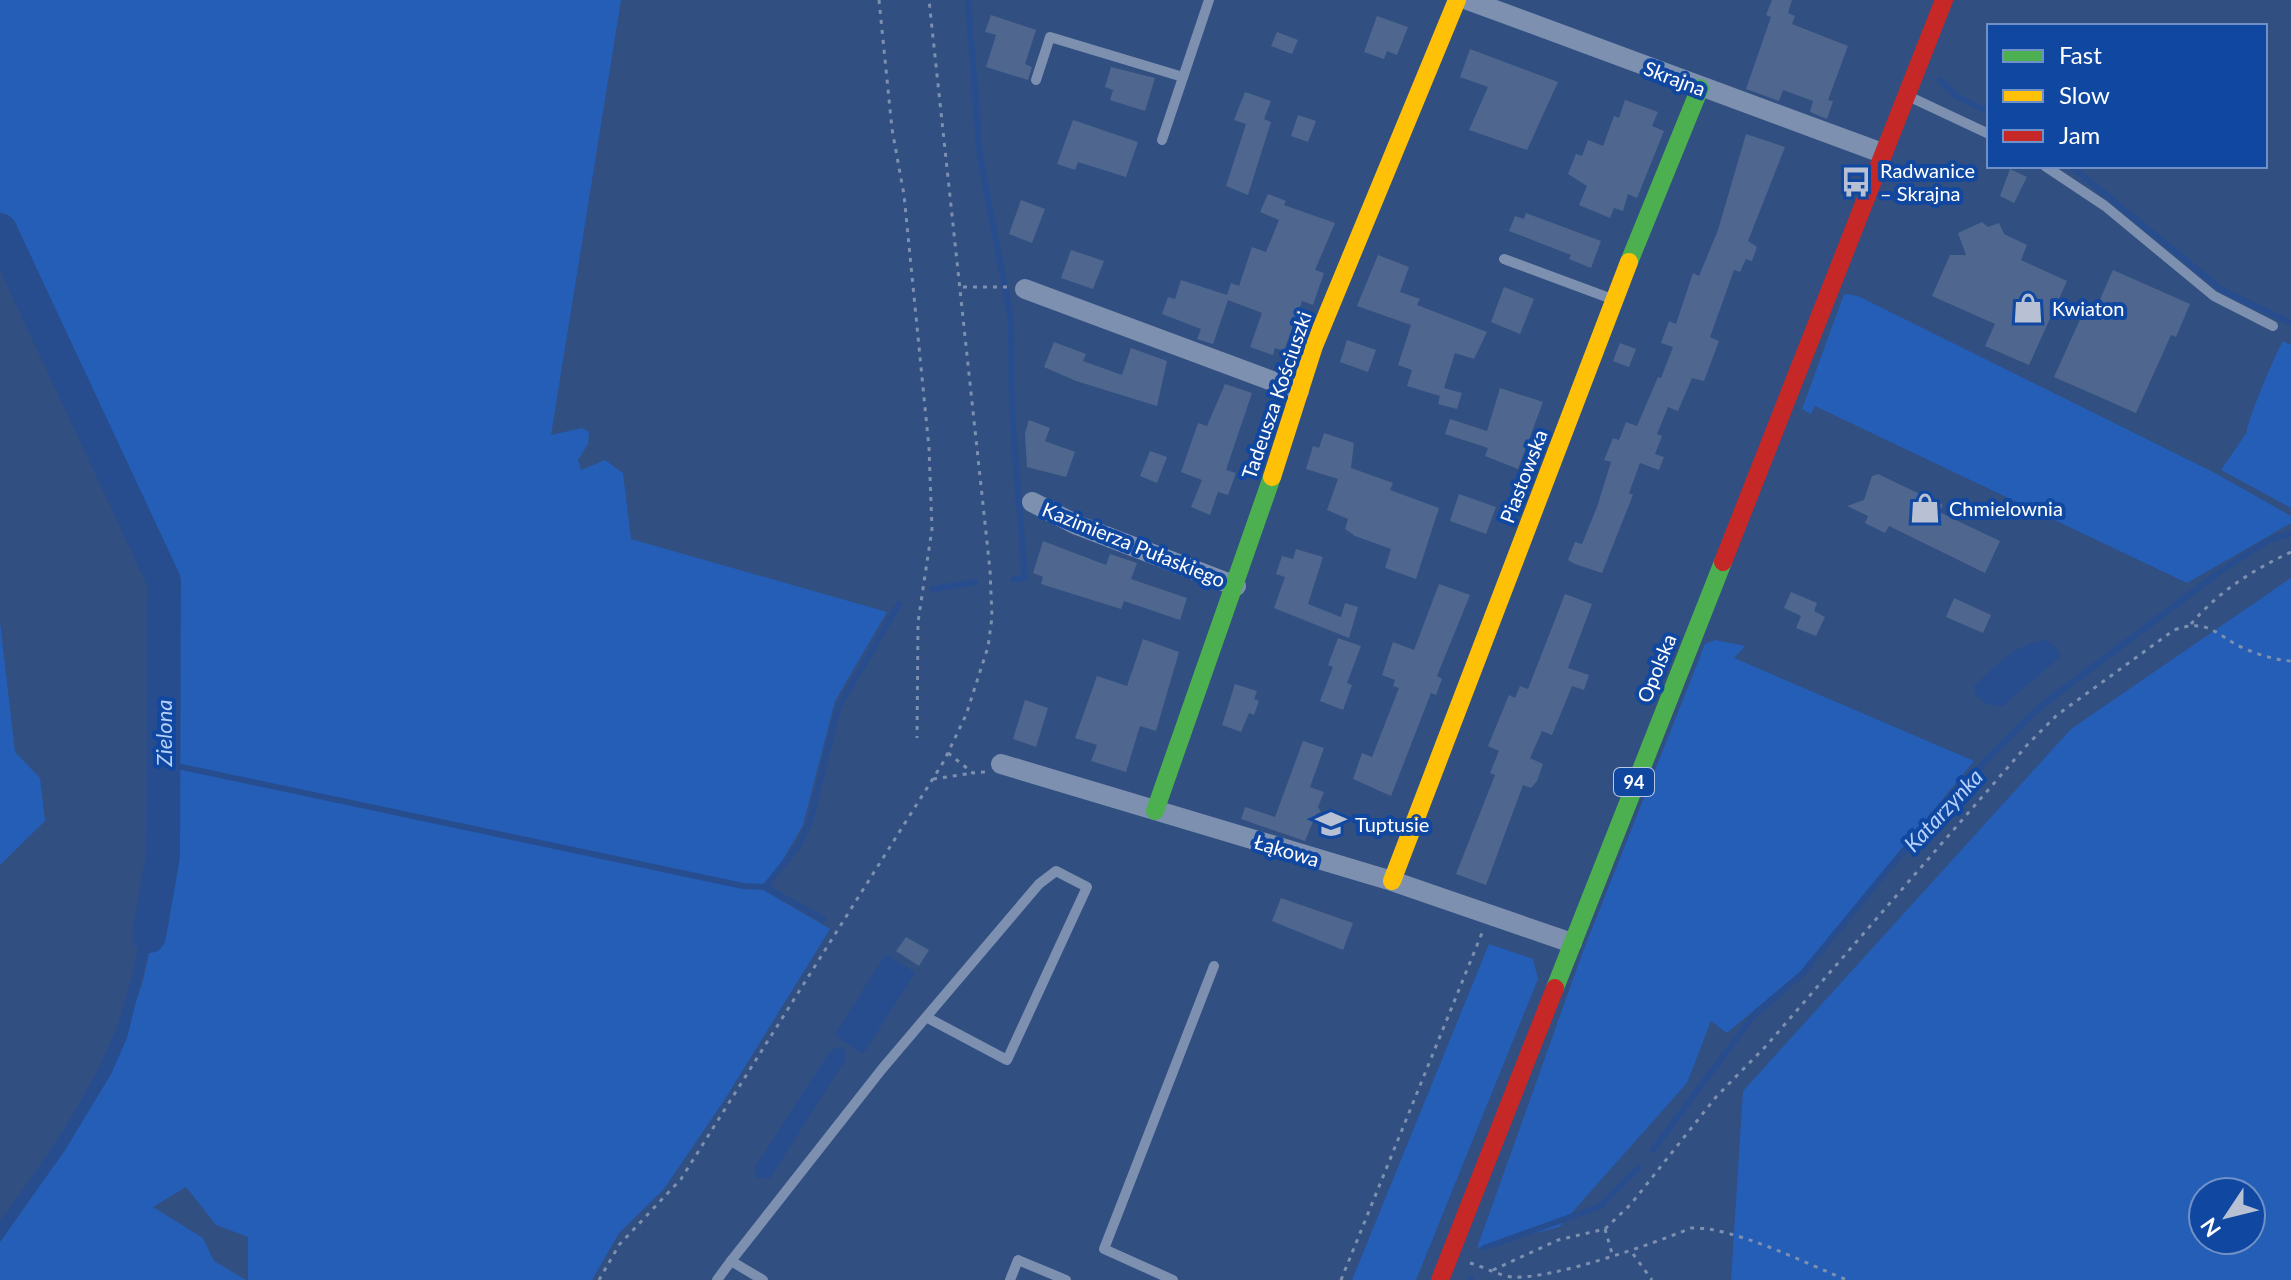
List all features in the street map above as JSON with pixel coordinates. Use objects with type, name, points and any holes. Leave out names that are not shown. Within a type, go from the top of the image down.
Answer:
[{"type":"street","name":"Tadeusza Kościuszki","points":[[1155,811],[1236,586],[1299,391],[1457,0]]},
{"type":"street","name":"Skrajna","points":[[1468,0],[1882,153]]},
{"type":"street","name":"Opolska","points":[[1440,1280],[1944,0]]},
{"type":"street","name":"Piastowska","points":[[1392,881],[1614,300],[1700,88]]},
{"type":"street","points":[[1025,289],[1299,391]]},
{"type":"street","name":"Kazimierza Pułaskiego","points":[[1032,502],[1077,525],[1236,586]]},
{"type":"street","name":"Łąkowa","points":[[1001,764],[1392,881],[1572,943]]},
{"type":"lane","points":[[1162,140],[1209,0]]},
{"type":"lane","points":[[1036,80],[1050,37],[1183,77]]},
{"type":"lane","points":[[1906,95],[1987,133]]},
{"type":"lane","points":[[2048,168],[2105,206],[2214,296],[2273,326]]},
{"type":"lane","points":[[1504,259],[1614,300]]},
{"type":"lane","points":[[717,1280],[926,1017],[1039,884],[1056,871],[1087,887],[1007,1060],[926,1017]]},
{"type":"lane","points":[[1173,1280],[1104,1249],[1214,966]]},
{"type":"lane","points":[[1010,1280],[1018,1260],[1066,1280]]},
{"type":"lane","points":[[731,1261],[756,1278]]},
{"type":"path","points":[[879,0],[892,129],[904,195],[929,448],[932,529],[918,622],[917,738]]},
{"type":"path","points":[[599,1280],[619,1245],[681,1179],[933,779],[948,753],[981,677],[992,617],[963,287],[929,0]]},
{"type":"path","points":[[963,287],[1001,287]]},
{"type":"path","points":[[1493,1270],[1558,1240],[1605,1229],[1638,1195],[1716,1097],[1766,1046],[2028,744],[2057,715],[2174,630],[2191,624],[2208,604],[2247,574],[2291,552]]},
{"type":"path","points":[[2191,624],[2212,628],[2242,648],[2291,661]]},
{"type":"path","points":[[948,753],[973,773]]},
{"type":"path","points":[[933,779],[973,773],[1001,764]]},
{"type":"path","points":[[1341,1280],[1488,914]]},
{"type":"path","points":[[1449,1256],[1512,1277],[1533,1277],[1633,1253],[1691,1228],[1701,1228],[1747,1241],[1847,1280]]},
{"type":"path","points":[[1605,1229],[1613,1258]]},
{"type":"path","points":[[1633,1253],[1652,1280]]},
{"type":"shaded area","points":[[0,0],[621,0],[551,435],[582,428],[589,432],[588,444],[578,460],[581,470],[605,460],[623,473],[631,539],[887,612],[835,701],[803,825],[765,891],[830,929],[725,1099],[664,1189],[619,1233],[592,1280],[248,1280],[248,1237],[216,1225],[186,1187],[153,1207],[203,1238],[214,1261],[246,1280],[0,1280],[0,1242],[65,1150],[111,1074],[142,984],[163,894],[169,838],[166,760],[171,595],[159,551],[25,272],[0,211]]},
{"type":"shaded area","points":[[1844,294],[1858,296],[2215,473],[2291,516],[2291,523],[2187,583],[1815,406],[1811,414],[1802,409]]},
{"type":"shaded area","points":[[2283,341],[2291,345],[2291,508],[2221,470],[2247,432]]},
{"type":"shaded area","points":[[2291,578],[2291,1280],[1731,1280],[1743,1091],[2071,729]]},
{"type":"shaded area","points":[[0,622],[15,752],[40,778],[45,821],[0,865]]},
{"type":"shaded area","points":[[1715,640],[1745,646],[1734,658],[1974,761],[1801,971],[1727,1033],[1711,1021],[1687,1083],[1559,1227],[1477,1248],[1582,954],[1705,644]]},
{"type":"shaded area","points":[[2047,640],[2061,656],[2003,706],[1989,705],[1976,696],[1974,687],[2007,657],[2025,646]]},
{"type":"shaded area","points":[[150,891],[163,894],[127,1038],[111,1074],[65,1150],[0,1242],[0,1221],[72,1116],[107,1050],[128,992]]},
{"type":"shaded area","points":[[1489,944],[1533,959],[1538,979],[1416,1280],[1352,1280]]},
{"type":"shaded area","points":[[886,954],[915,973],[863,1054],[834,1035]]},
{"type":"shaded area","points":[[845,1049],[846,1059],[770,1178],[756,1178],[755,1167],[831,1050]]},
{"type":"building","points":[[1772,0],[1792,0],[1788,13],[1795,16],[1792,24],[1848,46],[1828,100],[1833,101],[1827,119],[1810,112],[1813,101],[1783,90],[1779,101],[1746,89],[1771,17],[1766,15]]},
{"type":"building","points":[[991,15],[1036,30],[1025,64],[1032,67],[1028,80],[986,67],[996,35],[985,32]]},
{"type":"building","points":[[1377,16],[1408,27],[1397,55],[1387,51],[1384,59],[1364,52]]},
{"type":"building","points":[[1277,32],[1298,40],[1292,54],[1271,46]]},
{"type":"building","points":[[1470,49],[1558,82],[1527,150],[1469,130],[1488,87],[1460,77]]},
{"type":"building","points":[[1111,67],[1155,78],[1145,111],[1110,100],[1113,90],[1105,87]]},
{"type":"building","points":[[1245,92],[1271,101],[1264,119],[1271,122],[1248,195],[1226,186],[1246,124],[1234,120]]},
{"type":"building","points":[[1625,100],[1658,112],[1652,126],[1664,131],[1637,198],[1628,194],[1623,211],[1614,208],[1610,218],[1579,205],[1587,186],[1568,174],[1576,154],[1582,156],[1588,140],[1603,146],[1614,116],[1619,118]]},
{"type":"building","points":[[1298,115],[1316,121],[1308,142],[1291,136]]},
{"type":"building","points":[[1073,120],[1138,142],[1126,177],[1078,162],[1075,170],[1057,164]]},
{"type":"building","points":[[1746,134],[1785,147],[1748,241],[1757,247],[1752,261],[1746,259],[1740,272],[1734,270],[1710,337],[1719,341],[1704,381],[1692,378],[1678,411],[1668,407],[1657,434],[1662,436],[1655,454],[1664,457],[1659,470],[1640,463],[1629,493],[1633,495],[1602,573],[1575,564],[1568,560],[1575,542],[1582,544],[1597,507],[1611,462],[1604,460],[1613,438],[1619,440],[1626,422],[1637,426],[1658,377],[1661,378],[1673,347],[1661,343],[1669,321],[1676,324],[1693,273],[1699,276],[1718,230]]},
{"type":"building","points":[[2010,169],[2027,177],[2014,203],[2000,196]]},
{"type":"building","points":[[1268,194],[1286,201],[1284,205],[1335,223],[1315,270],[1324,273],[1313,305],[1302,301],[1284,351],[1275,348],[1273,355],[1250,347],[1262,313],[1228,300],[1213,344],[1197,339],[1201,329],[1162,314],[1168,297],[1175,299],[1181,280],[1227,295],[1231,283],[1239,286],[1252,247],[1266,252],[1279,220],[1260,212]]},
{"type":"building","points":[[1021,200],[1045,209],[1032,243],[1009,234]]},
{"type":"building","points":[[1526,213],[1601,241],[1591,268],[1569,259],[1571,255],[1509,231],[1515,216],[1524,219]]},
{"type":"building","points":[[1982,222],[1988,227],[1999,223],[2004,234],[2027,245],[2021,260],[2067,281],[2029,365],[1985,346],[1995,324],[1932,296],[1950,255],[1966,255],[1958,233]]},
{"type":"building","points":[[1071,250],[1104,261],[1093,289],[1061,278]]},
{"type":"building","points":[[1378,255],[1409,267],[1400,292],[1420,299],[1417,305],[1487,332],[1474,359],[1455,353],[1444,388],[1462,393],[1457,409],[1438,404],[1440,396],[1407,386],[1412,370],[1398,365],[1411,325],[1357,306]]},
{"type":"building","points":[[2113,270],[2190,304],[2176,337],[2171,335],[2136,413],[2054,377],[2088,302],[2097,306]]},
{"type":"building","points":[[1504,287],[1534,299],[1520,334],[1491,322]]},
{"type":"building","points":[[1347,340],[1376,350],[1368,372],[1340,362]]},
{"type":"building","points":[[1054,342],[1086,354],[1083,361],[1122,375],[1131,348],[1167,361],[1157,406],[1076,381],[1044,367]]},
{"type":"building","points":[[1620,343],[1636,349],[1629,367],[1613,361]]},
{"type":"building","points":[[1225,384],[1252,393],[1226,470],[1236,473],[1228,495],[1218,492],[1210,515],[1191,507],[1202,480],[1181,472],[1198,423],[1207,426]]},
{"type":"building","points":[[1500,388],[1543,402],[1518,469],[1485,456],[1488,448],[1445,434],[1450,419],[1487,431]]},
{"type":"building","points":[[1029,420],[1050,428],[1045,441],[1075,452],[1066,477],[1027,467],[1025,433]]},
{"type":"building","points":[[1324,433],[1354,443],[1351,468],[1393,483],[1390,490],[1439,508],[1416,579],[1385,568],[1391,549],[1355,536],[1345,529],[1348,519],[1327,510],[1338,479],[1306,469],[1313,446],[1319,448]]},
{"type":"building","points":[[1150,451],[1167,457],[1157,483],[1140,476]]},
{"type":"building","points":[[1878,474],[1943,505],[1939,512],[2000,541],[1985,573],[1889,526],[1885,533],[1865,523],[1868,516],[1847,506],[1864,500],[1872,476]]},
{"type":"building","points":[[1459,494],[1496,507],[1486,534],[1450,521]]},
{"type":"building","points":[[1043,541],[1106,565],[1110,554],[1137,563],[1131,579],[1187,598],[1180,620],[1124,601],[1121,609],[1041,584],[1043,577],[1033,573]]},
{"type":"building","points":[[1296,549],[1323,557],[1308,604],[1341,617],[1345,603],[1358,607],[1349,638],[1274,608],[1285,577],[1276,574],[1282,556],[1293,559]]},
{"type":"building","points":[[1439,584],[1470,595],[1437,676],[1442,679],[1436,695],[1431,693],[1391,796],[1353,779],[1362,753],[1372,757],[1399,688],[1393,686],[1395,680],[1382,675],[1393,642],[1414,650]]},
{"type":"building","points":[[1791,592],[1817,603],[1814,611],[1825,617],[1816,636],[1796,628],[1801,616],[1784,608]]},
{"type":"building","points":[[1565,594],[1592,604],[1568,668],[1589,675],[1584,690],[1572,686],[1552,735],[1542,731],[1530,758],[1543,764],[1537,781],[1531,788],[1523,785],[1486,885],[1456,874],[1495,775],[1490,773],[1499,751],[1488,746],[1509,695],[1515,698],[1520,686],[1528,689]]},
{"type":"building","points":[[1954,598],[1991,615],[1983,633],[1946,617]]},
{"type":"building","points":[[1338,638],[1361,646],[1347,683],[1352,685],[1343,710],[1320,701],[1333,667],[1328,665]]},
{"type":"building","points":[[1143,639],[1179,652],[1156,731],[1140,726],[1126,772],[1091,761],[1097,745],[1075,738],[1097,676],[1127,686]]},
{"type":"building","points":[[1235,684],[1257,691],[1254,699],[1259,701],[1254,715],[1249,713],[1241,732],[1222,725]]},
{"type":"building","points":[[1025,700],[1048,708],[1036,747],[1013,739]]},
{"type":"building","points":[[1303,741],[1324,748],[1310,787],[1324,792],[1318,807],[1321,812],[1316,814],[1305,841],[1241,819],[1245,807],[1275,817]]},
{"type":"building","points":[[1281,898],[1353,923],[1343,950],[1272,921]]},
{"type":"building","points":[[906,937],[929,950],[919,966],[896,951]]},
{"type":"waterway","points":[[968,0],[980,157],[1011,319],[1012,415],[1025,578],[1014,579]]},
{"type":"waterway","points":[[1940,80],[1956,96],[1987,111]]},
{"type":"waterway","points":[[2073,168],[2222,290],[2291,323]]},
{"type":"waterway","name":"Zielona","points":[[0,230],[164,581],[163,856],[149,936]]},
{"type":"waterway","name":"Katarzynka","points":[[1653,1150],[1754,1015],[1802,974],[1900,855],[1992,754],[2042,705],[2218,573],[2267,541],[2291,533]]},
{"type":"waterway","points":[[933,589],[975,582]]},
{"type":"waterway","points":[[765,887],[798,846],[810,822],[838,708],[899,604]]},
{"type":"waterway","points":[[163,763],[743,886],[765,887],[823,919]]},
{"type":"waterway","name":"Katarzynka","points":[[1484,1248],[1601,1206],[1638,1168]]},
{"type":"traffic: fast","points":[[1629,262],[1700,88]]},
{"type":"traffic: fast","points":[[1155,811],[1272,477]]},
{"type":"traffic: fast","points":[[1555,988],[1723,562]]},
{"type":"traffic: slow","points":[[1272,477],[1314,346],[1457,0]]},
{"type":"traffic: slow","points":[[1392,881],[1629,262]]},
{"type":"traffic: jam","points":[[1723,562],[1944,0]]},
{"type":"traffic: jam","points":[[1440,1280],[1555,988]]},
{"type":"place","name":"Radwanice – Skrajna","points":[[1856,182]]},
{"type":"place","name":"Kwiaton","points":[[2028,308]]},
{"type":"place","name":"Chmielownia","points":[[1925,508]]},
{"type":"place","name":"Tuptusie","points":[[1331,824]]}]
